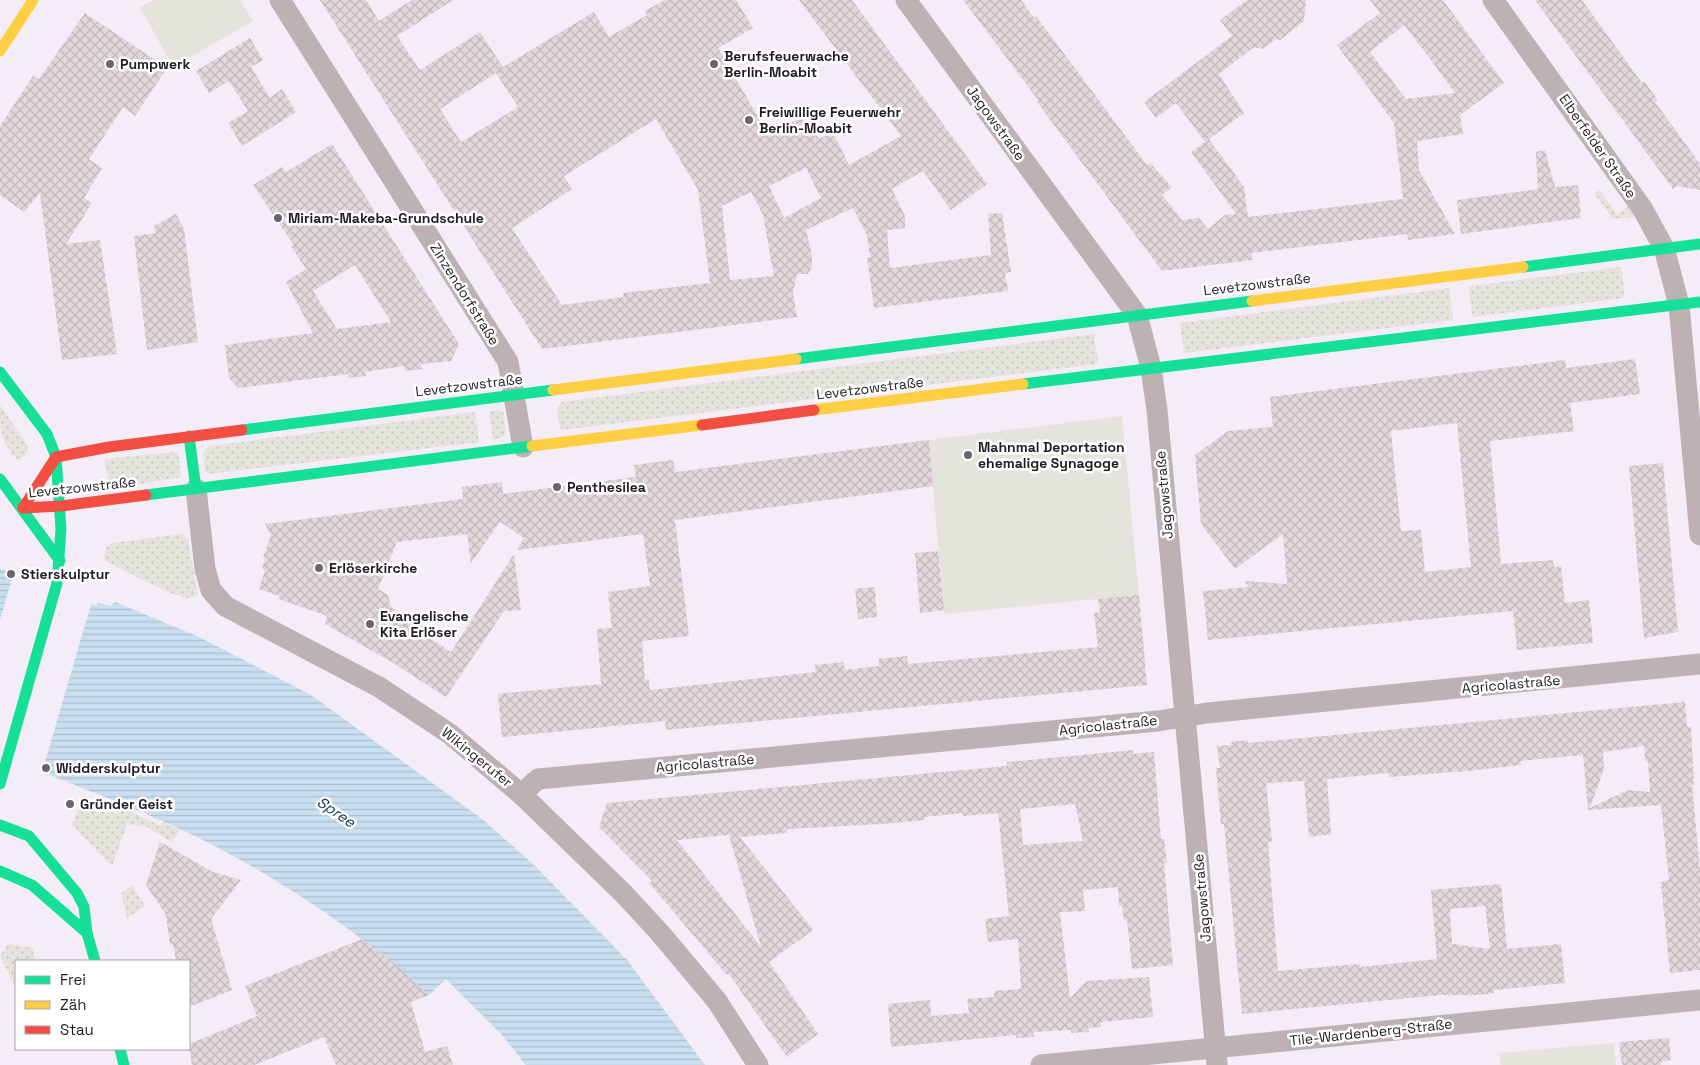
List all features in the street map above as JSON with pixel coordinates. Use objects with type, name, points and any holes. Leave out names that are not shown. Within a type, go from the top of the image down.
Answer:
[{"type":"main road","points":[[0,51],[33,0]]},
{"type":"main road","name":"Levetzowstraße","points":[[23,508],[56,457],[109,447],[1700,244]]},
{"type":"main road","name":"Levetzowstraße","points":[[23,508],[61,506],[1151,368],[1700,302]]},
{"type":"main road","points":[[0,372],[46,434],[56,457],[61,506],[60,561],[57,583],[0,784]]},
{"type":"main road","points":[[189,436],[196,489]]},
{"type":"main road","points":[[0,479],[60,561]]},
{"type":"main road","points":[[0,825],[29,836],[64,876],[84,907],[87,933],[95,960]]},
{"type":"main road","points":[[0,871],[32,885],[87,933]]},
{"type":"main road","points":[[120,1050],[124,1065]]},
{"type":"street","name":"Zinzendorfstraße","points":[[280,0],[508,362],[523,447]]},
{"type":"street","name":"Jagowstraße","points":[[906,0],[1137,315],[1151,368],[1216,1056]]},
{"type":"street","name":"Elberfelder Straße","points":[[1493,0],[1650,219],[1664,248],[1679,304],[1700,535]]},
{"type":"street","name":"Wikingerufer","points":[[196,489],[205,569],[211,590],[225,606],[379,687],[450,734],[521,794],[624,894],[660,933],[717,1001],[758,1065]]},
{"type":"street","name":"Agricolastraße","points":[[521,794],[538,779],[1158,721],[1185,716],[1700,664]]},
{"type":"street","name":"Tile-Wardenberg-Straße","points":[[1041,1065],[1216,1056],[1700,1000]]},
{"type":"shaded area","points":[[153,0],[240,0],[253,21],[173,67],[140,7]]},
{"type":"shaded area","points":[[1600,190],[1617,215],[1630,205],[1638,216],[1613,219],[1594,193]]},
{"type":"shaded area","points":[[1621,267],[1625,298],[1472,317],[1469,286]]},
{"type":"shaded area","points":[[1449,288],[1453,320],[1184,353],[1180,323]]},
{"type":"shaded area","points":[[1094,334],[1098,364],[562,430],[557,410],[561,402]]},
{"type":"shaded area","points":[[0,405],[27,445],[28,451],[19,461],[8,448],[2,436]]},
{"type":"shaded area","points":[[498,410],[504,413],[506,433],[504,436],[493,440],[489,411]]},
{"type":"shaded area","points":[[475,412],[479,442],[209,474],[205,471],[203,453],[210,446]]},
{"type":"shaded area","points":[[1122,416],[1139,595],[944,614],[929,440]]},
{"type":"shaded area","points":[[176,452],[179,455],[181,477],[111,489],[104,459]]},
{"type":"shaded area","points":[[181,534],[188,539],[198,595],[192,597],[179,596],[158,587],[107,562],[104,558],[106,548],[112,543]]},
{"type":"shaded area","points":[[82,800],[116,814],[120,807],[161,826],[163,822],[180,830],[172,842],[145,826],[127,824],[112,866],[72,825]]},
{"type":"shaded area","points":[[132,886],[145,906],[127,918],[121,893]]},
{"type":"shaded area","points":[[8,944],[32,948],[36,960],[15,960],[15,987],[0,956]]},
{"type":"shaded area","points":[[1614,1043],[1616,1065],[1501,1065],[1499,1053]]},
{"type":"water","name":"Spree","points":[[0,569],[8,571],[8,576],[97,606],[97,603],[111,606],[115,602],[199,637],[311,695],[482,819],[534,865],[627,960],[705,1065],[526,1065],[502,1035],[446,979],[429,995],[378,952],[323,911],[237,858],[168,824],[50,775],[50,768],[0,754]]},
{"type":"pier","points":[[13,575],[92,601],[43,769],[0,756],[0,620]]},
{"type":"building","points":[[320,0],[366,0],[379,21],[412,0],[453,0],[397,36],[420,70],[480,32],[503,67],[594,12],[609,37],[647,15],[645,11],[665,0],[736,0],[753,28],[718,48],[769,136],[804,115],[819,139],[833,132],[849,165],[901,136],[799,0],[852,0],[987,184],[951,210],[923,171],[892,189],[905,216],[905,228],[887,230],[890,268],[991,255],[988,214],[1002,213],[1011,272],[1005,273],[1008,291],[874,308],[867,258],[870,257],[867,235],[853,208],[806,230],[812,255],[812,267],[808,274],[797,274],[793,293],[797,317],[542,349]],"holes":[[[496,73],[518,107],[461,142],[440,109]],[[656,119],[698,190],[710,283],[623,293],[624,297],[562,305],[512,228],[572,189],[564,176]],[[806,168],[821,198],[784,218],[769,186]],[[751,192],[763,215],[774,276],[730,280],[722,206]]]},
{"type":"building","points":[[963,0],[1021,0],[1034,18],[1036,16],[1147,165],[1150,163],[1172,187],[1162,195],[1182,220],[1199,218],[1208,229],[1225,215],[1236,214],[1191,152],[1209,139],[1244,187],[1248,217],[1403,199],[1394,123],[1337,45],[1380,13],[1370,0],[1443,0],[1504,83],[1460,115],[1463,134],[1417,141],[1419,170],[1455,234],[1408,240],[1407,234],[1252,253],[1252,260],[1162,271],[1037,102],[1039,101]],"holes":[[[1404,25],[1455,93],[1406,99],[1370,52]]]},
{"type":"building","points":[[1247,0],[1306,0],[1304,21],[1280,40],[1276,39],[1263,49],[1254,47],[1219,74],[1244,113],[1205,142],[1176,103],[1156,118],[1144,102],[1232,36],[1220,20]]},
{"type":"building","points":[[1535,0],[1582,0],[1642,83],[1644,81],[1658,100],[1655,102],[1700,164],[1700,190],[1677,186],[1673,189]]},
{"type":"building","points":[[85,13],[167,68],[135,116],[123,107],[89,159],[102,168],[84,198],[92,203],[66,244],[100,240],[117,354],[62,360],[40,193],[24,212],[0,195],[0,126],[33,76],[39,79]]},
{"type":"building","points":[[250,38],[263,60],[251,67],[270,98],[282,89],[296,112],[242,146],[228,123],[248,111],[229,81],[209,93],[196,71]]},
{"type":"building","points":[[332,144],[459,344],[451,361],[421,364],[422,369],[405,371],[404,366],[365,372],[366,376],[349,378],[348,374],[238,388],[229,378],[225,345],[313,333],[286,282],[306,269],[291,246],[294,245],[253,185],[282,167],[286,172]],"holes":[[[355,265],[391,322],[337,329],[313,291]]]},
{"type":"building","points":[[1545,150],[1555,187],[1578,185],[1581,218],[1461,234],[1457,200],[1538,189],[1536,152]]},
{"type":"building","points":[[176,214],[184,229],[198,342],[147,350],[134,236],[156,233],[154,226]]},
{"type":"building","points":[[1635,359],[1640,394],[1570,403],[1574,431],[1490,441],[1501,564],[1553,560],[1554,567],[1561,566],[1565,603],[1589,600],[1593,643],[1517,650],[1513,611],[1208,640],[1203,591],[1249,587],[1244,581],[1287,584],[1283,534],[1235,569],[1201,524],[1195,455],[1228,431],[1273,427],[1270,397],[1565,360],[1566,368]],"holes":[[[1457,423],[1471,567],[1425,572],[1421,530],[1401,531],[1391,431]]]},
{"type":"building","points":[[929,440],[933,486],[675,520],[689,636],[642,641],[645,680],[649,679],[650,690],[816,672],[815,665],[843,662],[845,670],[879,666],[879,659],[907,656],[908,664],[1098,647],[1094,613],[1100,612],[1098,599],[1139,595],[1147,685],[666,730],[665,721],[502,737],[498,694],[601,684],[597,629],[612,628],[608,592],[650,586],[643,534],[517,550],[524,538],[500,522],[471,563],[467,534],[397,542],[378,589],[388,595],[391,607],[426,628],[422,633],[451,652],[514,554],[521,610],[504,611],[446,697],[390,661],[325,624],[327,616],[279,599],[279,596],[259,589],[265,570],[262,569],[265,559],[263,558],[271,535],[265,524],[463,499],[462,487],[502,482],[503,494],[636,477],[634,465],[673,460],[675,472]]},
{"type":"building","points":[[1663,463],[1678,632],[1644,638],[1629,466]]},
{"type":"building","points":[[938,551],[944,610],[920,613],[915,553]]},
{"type":"building","points":[[875,587],[877,617],[858,619],[855,589]]},
{"type":"building","points":[[1685,702],[1687,727],[1691,727],[1694,785],[1692,785],[1700,872],[1700,970],[1670,973],[1661,882],[1669,880],[1661,805],[1588,810],[1583,755],[1520,761],[1521,765],[1467,771],[1389,777],[1389,773],[1327,779],[1331,834],[1309,837],[1304,781],[1266,783],[1272,841],[1268,842],[1278,971],[1360,964],[1360,967],[1437,959],[1431,890],[1501,884],[1507,949],[1561,944],[1565,983],[1494,990],[1494,993],[1480,995],[1441,995],[1242,1014],[1224,824],[1221,824],[1216,768],[1220,768],[1217,746],[1231,745],[1231,742],[1247,740],[1248,743]],"holes":[[[1644,746],[1645,761],[1648,762],[1650,792],[1628,790],[1590,808],[1604,769],[1603,752]],[[1485,906],[1490,949],[1452,944],[1450,909]]]},
{"type":"building","points":[[1133,750],[1133,754],[1154,752],[1161,839],[1164,839],[1167,863],[1164,863],[1173,965],[1132,969],[1127,919],[1124,920],[1122,906],[1119,906],[1118,887],[1083,890],[1085,911],[1060,912],[1070,998],[1087,981],[1149,977],[1153,1017],[1101,1022],[1101,1027],[1088,1028],[1089,1032],[1071,1033],[1071,1030],[1033,1032],[1034,1037],[1016,1038],[1016,1035],[891,1047],[888,1004],[930,1000],[931,1016],[969,1013],[967,999],[994,997],[994,991],[1021,989],[1018,939],[988,942],[985,919],[1009,916],[998,813],[963,816],[963,813],[924,817],[925,820],[882,824],[787,829],[787,833],[740,837],[813,930],[769,962],[818,1034],[787,1057],[729,974],[727,975],[649,883],[652,881],[599,827],[607,803],[1007,766],[1007,762]],"holes":[[[1075,804],[1083,841],[1023,845],[1020,809]],[[729,835],[761,947],[677,840]]]},
{"type":"building","points":[[160,842],[213,872],[241,880],[211,919],[232,990],[190,1007],[190,960],[176,960],[173,944],[170,945],[166,915],[146,885]]},
{"type":"building","points":[[362,939],[397,966],[429,995],[411,1002],[425,1052],[447,1046],[453,1065],[336,1065],[324,1037],[254,1065],[192,1065],[190,1044],[257,1016],[245,986]]},
{"type":"building","points":[[1669,1038],[1671,1060],[1661,1062],[1661,1065],[1622,1065],[1619,1042]]},
{"type":"traffic: fast","points":[[1523,267],[1700,244]]},
{"type":"traffic: fast","points":[[796,359],[1252,301]]},
{"type":"traffic: fast","points":[[1023,384],[1700,302]]},
{"type":"traffic: fast","points":[[0,372],[47,434],[56,457],[61,529],[57,583],[0,784]]},
{"type":"traffic: fast","points":[[242,430],[553,390]]},
{"type":"traffic: fast","points":[[189,436],[196,489]]},
{"type":"traffic: fast","points":[[146,495],[532,446]]},
{"type":"traffic: fast","points":[[0,479],[60,561]]},
{"type":"traffic: fast","points":[[0,825],[29,836],[77,893],[84,907],[87,933],[95,960]]},
{"type":"traffic: fast","points":[[0,871],[32,885],[87,933]]},
{"type":"traffic: fast","points":[[120,1050],[124,1065]]},
{"type":"traffic: slow","points":[[0,51],[33,0]]},
{"type":"traffic: slow","points":[[1252,301],[1523,267]]},
{"type":"traffic: slow","points":[[553,390],[796,359]]},
{"type":"traffic: slow","points":[[814,410],[1023,384]]},
{"type":"traffic: slow","points":[[532,446],[702,425]]},
{"type":"traffic: jam","points":[[702,425],[814,410]]},
{"type":"traffic: jam","points":[[23,508],[56,457],[109,447],[242,430]]},
{"type":"traffic: jam","points":[[23,508],[61,506],[146,495]]},
{"type":"place","name":"Pumpwerk","points":[[110,64]]},
{"type":"place","name":"Berufsfeuerwache Berlin-Moabit","points":[[714,64]]},
{"type":"place","name":"Freiwillige Feuerwehr Berlin-Moabit","points":[[749,120]]},
{"type":"place","name":"Miriam-Makeba-Grundschule","points":[[278,218]]},
{"type":"place","name":"Mahnmal Deportation ehemalige Synagoge","points":[[968,455]]},
{"type":"place","name":"Penthesilea","points":[[557,487]]},
{"type":"place","name":"Erlöserkirche","points":[[319,568]]},
{"type":"place","name":"Stierskulptur","points":[[11,574]]},
{"type":"place","name":"Evangelische Kita Erlöser","points":[[370,624]]},
{"type":"place","name":"Widderskulptur","points":[[46,768]]},
{"type":"place","name":"Gründer Geist","points":[[70,804]]}]
